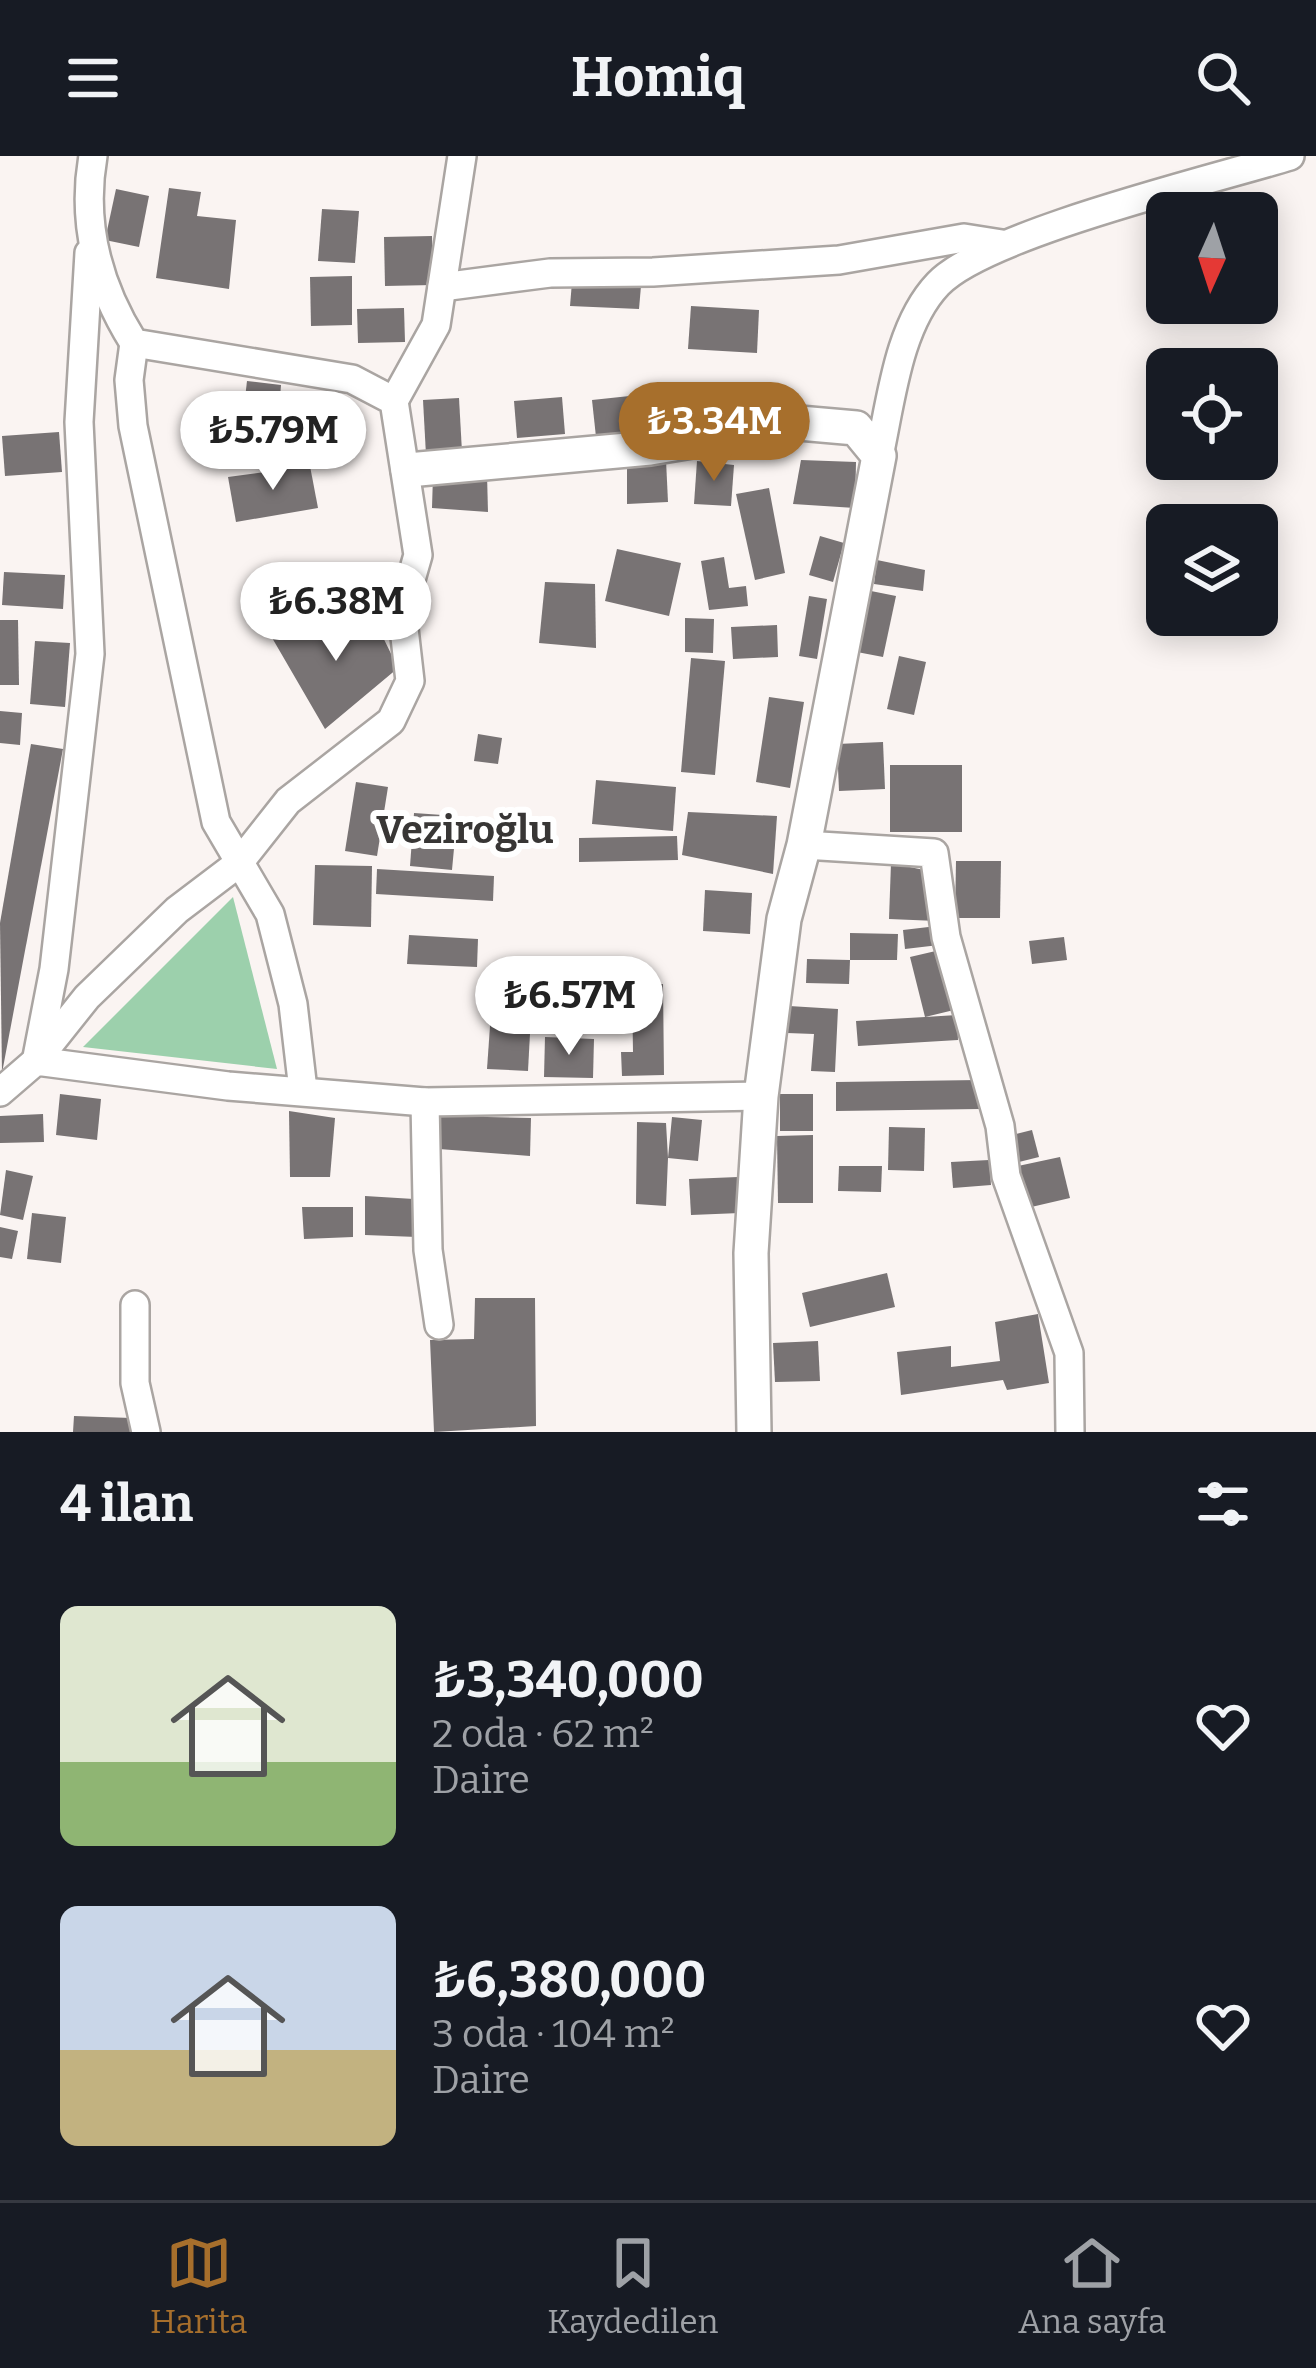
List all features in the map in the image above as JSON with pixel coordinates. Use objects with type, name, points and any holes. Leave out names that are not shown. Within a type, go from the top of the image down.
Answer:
[{"type":"street","points":[[36,1061],[54,969],[90,654],[79,422],[93,156]]},
{"type":"street","points":[[0,1092],[36,1061],[87,997],[177,910],[239,862],[288,801],[391,721],[410,681],[402,611],[418,555],[394,401],[436,326],[462,156]]},
{"type":"street","points":[[754,1432],[751,1253],[761,1096],[784,919],[804,845],[879,456],[913,325],[939,282],[1002,244],[1290,156]]},
{"type":"street","points":[[442,287],[550,273],[653,272],[839,260],[964,238],[1002,244]]},
{"type":"street","points":[[90,240],[114,312],[134,343],[129,380],[133,426],[160,568],[198,718],[216,823],[270,914],[292,1004],[303,1090]]},
{"type":"street","points":[[134,343],[352,379],[394,401]]},
{"type":"street","points":[[408,470],[650,448],[799,423],[856,428],[879,456]]},
{"type":"street","points":[[804,845],[934,854],[946,937],[1000,1126],[1006,1176],[1069,1353],[1070,1432]]},
{"type":"street","points":[[36,1061],[228,1086],[425,1102],[761,1096]]},
{"type":"street","points":[[425,1102],[428,1250],[439,1324]]},
{"type":"street","points":[[135,1305],[135,1383],[146,1432]]},
{"type":"green space","points":[[233,897],[277,1069],[83,1047]]},
{"type":"building","points":[[169,188],[201,192],[197,216],[236,220],[229,289],[156,278]]},
{"type":"building","points":[[116,189],[149,196],[139,247],[105,240]]},
{"type":"building","points":[[322,209],[359,211],[355,263],[318,261]]},
{"type":"building","points":[[432,236],[433,285],[385,286],[384,237]]},
{"type":"building","points":[[352,276],[352,325],[311,326],[310,277]]},
{"type":"building","points":[[572,282],[641,286],[639,309],[570,306]]},
{"type":"building","points":[[691,306],[759,310],[757,353],[688,349]]},
{"type":"building","points":[[404,308],[405,342],[358,343],[357,309]]},
{"type":"building","points":[[247,381],[281,385],[279,411],[244,407]]},
{"type":"building","points":[[659,389],[704,390],[704,425],[660,425]]},
{"type":"building","points":[[639,395],[643,432],[596,437],[592,400]]},
{"type":"building","points":[[562,397],[565,434],[517,438],[514,401]]},
{"type":"building","points":[[459,398],[462,452],[426,455],[423,400]]},
{"type":"building","points":[[59,432],[62,472],[5,476],[2,436]]},
{"type":"building","points":[[666,460],[668,502],[627,504],[627,462]]},
{"type":"building","points":[[801,460],[856,462],[855,508],[793,504]]},
{"type":"building","points":[[697,461],[734,465],[731,506],[694,504]]},
{"type":"building","points":[[310,466],[318,508],[236,522],[228,477]]},
{"type":"building","points":[[487,474],[488,512],[432,508],[433,475]]},
{"type":"building","points":[[769,488],[785,573],[755,580],[736,494]]},
{"type":"building","points":[[820,536],[844,543],[833,582],[809,575]]},
{"type":"building","points":[[617,549],[681,563],[669,616],[605,601]]},
{"type":"building","points":[[724,557],[729,588],[746,586],[748,606],[709,610],[701,561]]},
{"type":"building","points":[[877,560],[925,570],[923,591],[874,584]]},
{"type":"building","points":[[4,572],[65,575],[63,609],[2,605]]},
{"type":"building","points":[[545,582],[595,584],[596,648],[539,643]]},
{"type":"building","points":[[871,591],[896,596],[883,657],[857,652]]},
{"type":"building","points":[[809,596],[827,599],[817,659],[799,656]]},
{"type":"building","points":[[341,609],[358,635],[376,623],[398,668],[325,729],[271,636],[298,626],[303,633]]},
{"type":"building","points":[[685,618],[714,619],[713,653],[685,652]]},
{"type":"building","points":[[0,620],[18,620],[19,685],[0,685]]},
{"type":"building","points":[[777,625],[778,657],[733,659],[731,627]]},
{"type":"building","points":[[35,641],[70,643],[65,707],[30,704]]},
{"type":"building","points":[[899,656],[926,662],[914,715],[887,709]]},
{"type":"building","points":[[691,658],[725,661],[715,775],[681,772]]},
{"type":"building","points":[[769,697],[804,702],[790,788],[756,782]]},
{"type":"building","points":[[0,711],[22,713],[20,745],[0,743]]},
{"type":"building","points":[[478,734],[502,738],[498,764],[474,761]]},
{"type":"building","points":[[883,742],[885,789],[839,791],[837,744]]},
{"type":"building","points":[[31,744],[63,749],[2,1073],[0,923]]},
{"type":"building","points":[[890,765],[962,765],[962,832],[890,832]]},
{"type":"building","points":[[596,780],[676,787],[673,831],[592,824]]},
{"type":"building","points":[[356,782],[388,787],[377,856],[345,851]]},
{"type":"building","points":[[688,812],[777,816],[773,874],[682,855]]},
{"type":"building","points":[[414,813],[457,816],[452,870],[410,866]]},
{"type":"building","points":[[677,836],[678,860],[579,862],[579,838]]},
{"type":"building","points":[[956,861],[1001,861],[1000,918],[955,918]]},
{"type":"building","points":[[891,863],[924,870],[937,921],[889,919]]},
{"type":"building","points":[[315,865],[372,866],[371,927],[313,925]]},
{"type":"building","points":[[377,869],[494,876],[493,901],[376,894]]},
{"type":"building","points":[[705,890],[752,893],[750,934],[703,931]]},
{"type":"building","points":[[937,926],[939,945],[905,949],[903,930]]},
{"type":"building","points":[[850,933],[898,934],[897,960],[850,960]]},
{"type":"building","points":[[409,935],[478,939],[477,967],[407,964]]},
{"type":"building","points":[[1064,937],[1067,960],[1032,964],[1029,941]]},
{"type":"building","points":[[940,950],[954,1010],[925,1017],[910,957]]},
{"type":"building","points":[[807,959],[850,960],[849,984],[806,983]]},
{"type":"building","points":[[663,984],[664,1075],[622,1076],[621,1052],[633,1052],[632,985]]},
{"type":"building","points":[[789,1006],[838,1009],[835,1072],[811,1071],[814,1034],[787,1033]]},
{"type":"building","points":[[491,1012],[531,1015],[528,1071],[487,1069]]},
{"type":"building","points":[[957,1015],[958,1040],[858,1046],[856,1021]]},
{"type":"building","points":[[545,1037],[594,1039],[593,1078],[544,1077]]},
{"type":"building","points":[[979,1080],[980,1109],[836,1111],[836,1082]]},
{"type":"building","points":[[60,1094],[101,1099],[97,1140],[56,1135]]},
{"type":"building","points":[[780,1094],[813,1094],[813,1131],[780,1131]]},
{"type":"building","points":[[289,1111],[335,1118],[330,1177],[290,1177]]},
{"type":"building","points":[[43,1114],[44,1142],[0,1143],[0,1116]]},
{"type":"building","points":[[440,1116],[531,1118],[530,1156],[439,1149]]},
{"type":"building","points":[[672,1117],[702,1120],[698,1161],[668,1158]]},
{"type":"building","points":[[637,1122],[666,1123],[666,1206],[636,1204]]},
{"type":"building","points":[[889,1127],[925,1128],[924,1171],[888,1170]]},
{"type":"building","points":[[1032,1130],[1039,1157],[1019,1162],[1012,1135]]},
{"type":"building","points":[[813,1135],[813,1203],[778,1203],[777,1136]]},
{"type":"building","points":[[1060,1157],[1070,1198],[1027,1208],[1018,1166]]},
{"type":"building","points":[[989,1160],[991,1185],[953,1188],[951,1162]]},
{"type":"building","points":[[839,1166],[882,1166],[881,1192],[838,1191]]},
{"type":"building","points":[[6,1170],[33,1176],[23,1220],[0,1215]]},
{"type":"building","points":[[738,1177],[740,1213],[691,1215],[689,1179]]},
{"type":"building","points":[[365,1196],[414,1199],[417,1237],[365,1235]]},
{"type":"building","points":[[302,1207],[353,1207],[353,1237],[304,1239]]},
{"type":"building","points":[[32,1213],[66,1217],[61,1263],[27,1259]]},
{"type":"building","points":[[0,1227],[18,1231],[12,1259],[0,1257]]},
{"type":"building","points":[[887,1273],[895,1307],[810,1327],[802,1293]]},
{"type":"building","points":[[475,1298],[535,1298],[536,1426],[434,1432],[430,1340],[474,1339]]},
{"type":"building","points":[[1038,1314],[1049,1383],[1007,1390],[1003,1380],[901,1395],[897,1352],[951,1346],[951,1367],[1000,1361],[995,1322]]},
{"type":"building","points":[[818,1341],[820,1381],[775,1382],[773,1343]]},
{"type":"building","points":[[74,1416],[131,1418],[130,1432],[73,1432]]},
{"type":"district","name":"Veziroğlu","points":[[465,829]]}]
